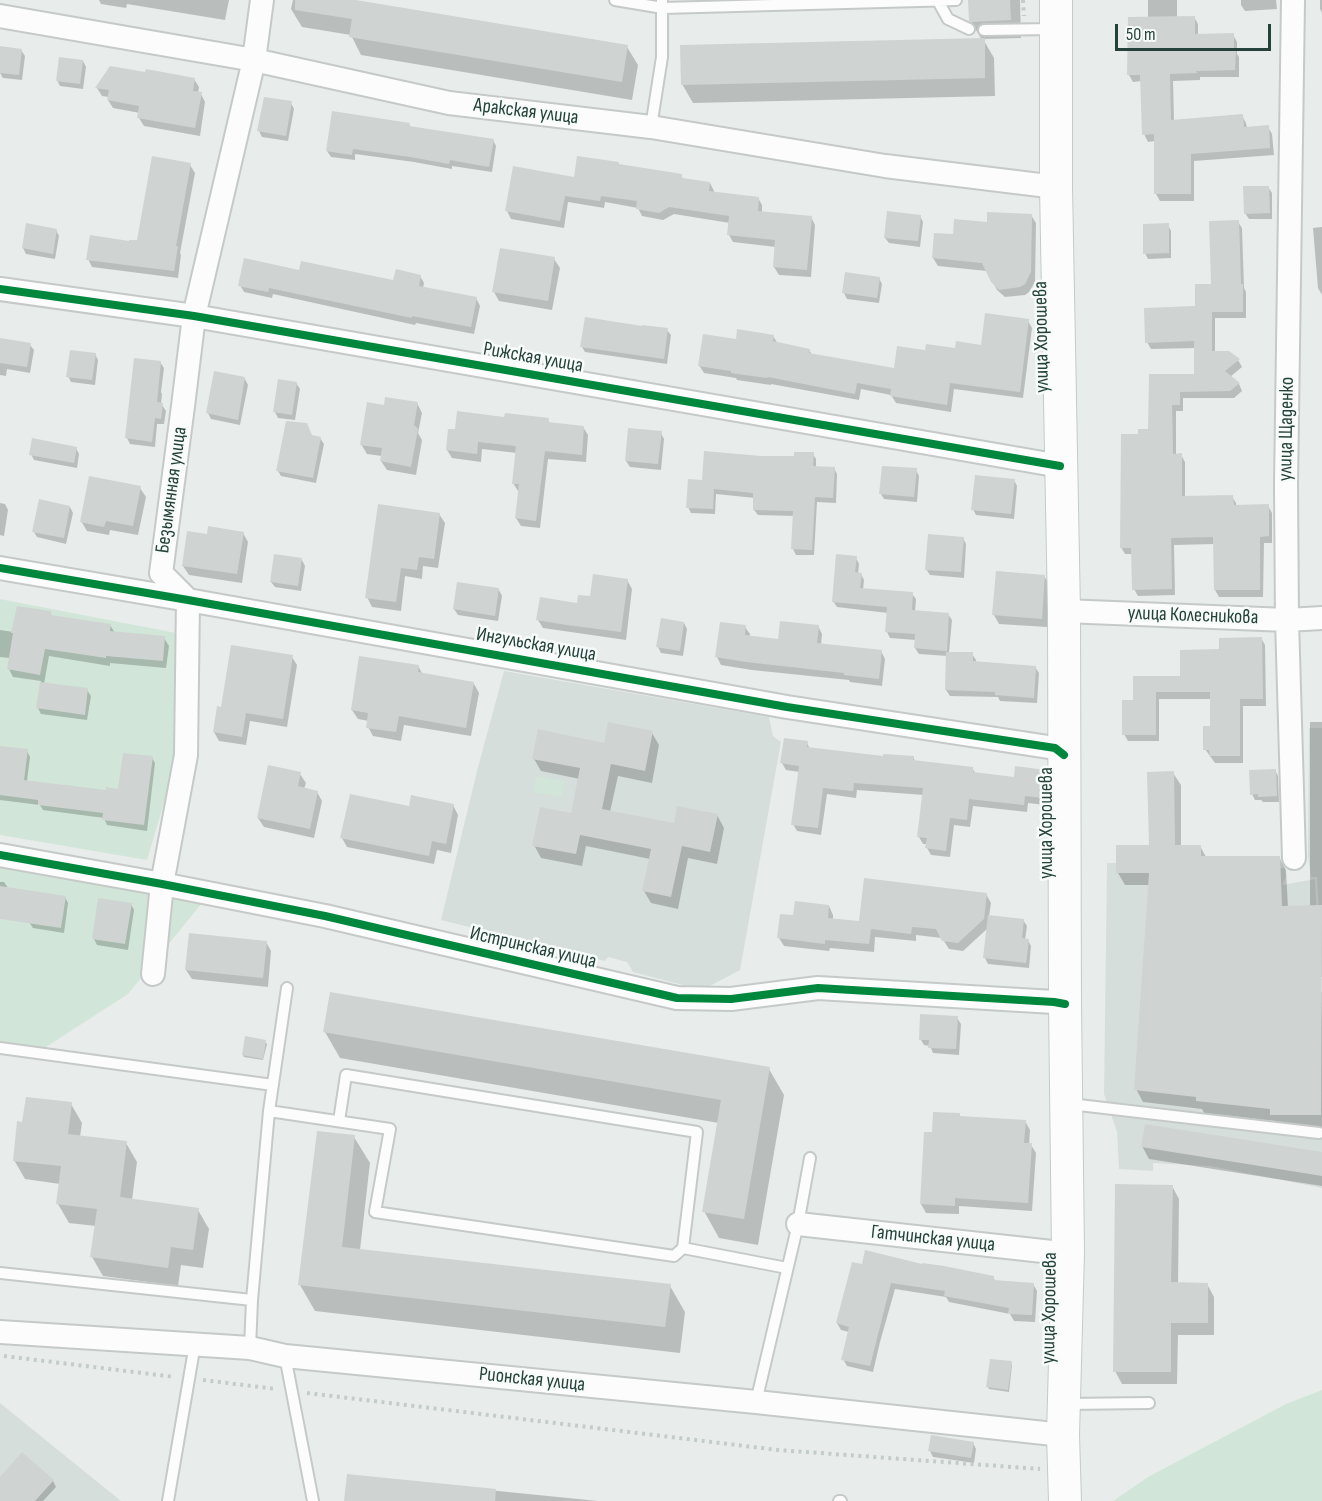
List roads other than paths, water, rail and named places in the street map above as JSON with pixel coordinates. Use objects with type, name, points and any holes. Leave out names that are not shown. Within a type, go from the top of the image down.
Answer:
[{"type":"main road","name":"улица Хорошева","points":[[1056,15],[1056,187],[1064,611],[1068,1252],[1064,1404],[1065,1501]]},
{"type":"street","name":"Безымянная улица","points":[[188,600],[161,573],[194,316],[254,60],[262,0]]},
{"type":"street","name":"улица Щаденко","points":[[1293,0],[1286,484],[1287,620],[1294,858]]},
{"type":"street","name":"Аракская улица","points":[[0,16],[254,60],[449,103],[651,127],[885,166],[1056,187]]},
{"type":"street","name":"Рижская улица","points":[[0,289],[194,316],[1060,466]]},
{"type":"street","name":"Ингульская улица","points":[[0,568],[787,707],[1055,748],[1064,755]]},
{"type":"street","points":[[153,974],[162,884],[186,754],[188,600]]},
{"type":"street","name":"улица Колесникова","points":[[1064,611],[1287,620],[1322,618]]},
{"type":"street","name":"Истринская улица","points":[[0,855],[324,916],[677,998],[731,999],[818,988],[1065,1004]]},
{"type":"street","name":"Гатчинская улица","points":[[798,1224],[1068,1252]]},
{"type":"street","name":"Рионская улица","points":[[0,1332],[250,1348],[285,1356],[1064,1435]]},
{"type":"lane","points":[[615,0],[662,4],[956,0]]},
{"type":"lane","points":[[938,1],[948,19],[969,29]]},
{"type":"lane","points":[[651,127],[662,57],[662,4]]},
{"type":"lane","points":[[984,30],[1056,15]]},
{"type":"lane","points":[[250,1348],[252,1300],[269,1111],[287,988]]},
{"type":"lane","points":[[0,1048],[273,1085]]},
{"type":"lane","points":[[269,1111],[390,1129],[375,1212],[674,1256],[683,1248],[697,1132],[346,1075],[339,1121]]},
{"type":"lane","points":[[1066,1104],[1319,1133]]},
{"type":"lane","points":[[756,1402],[798,1224],[810,1158]]},
{"type":"lane","points":[[683,1248],[787,1268]]},
{"type":"lane","points":[[0,1273],[252,1300]]},
{"type":"lane","points":[[168,1501],[195,1344]]},
{"type":"lane","points":[[285,1356],[313,1501]]},
{"type":"lane","points":[[1064,1404],[1149,1403]]}]
